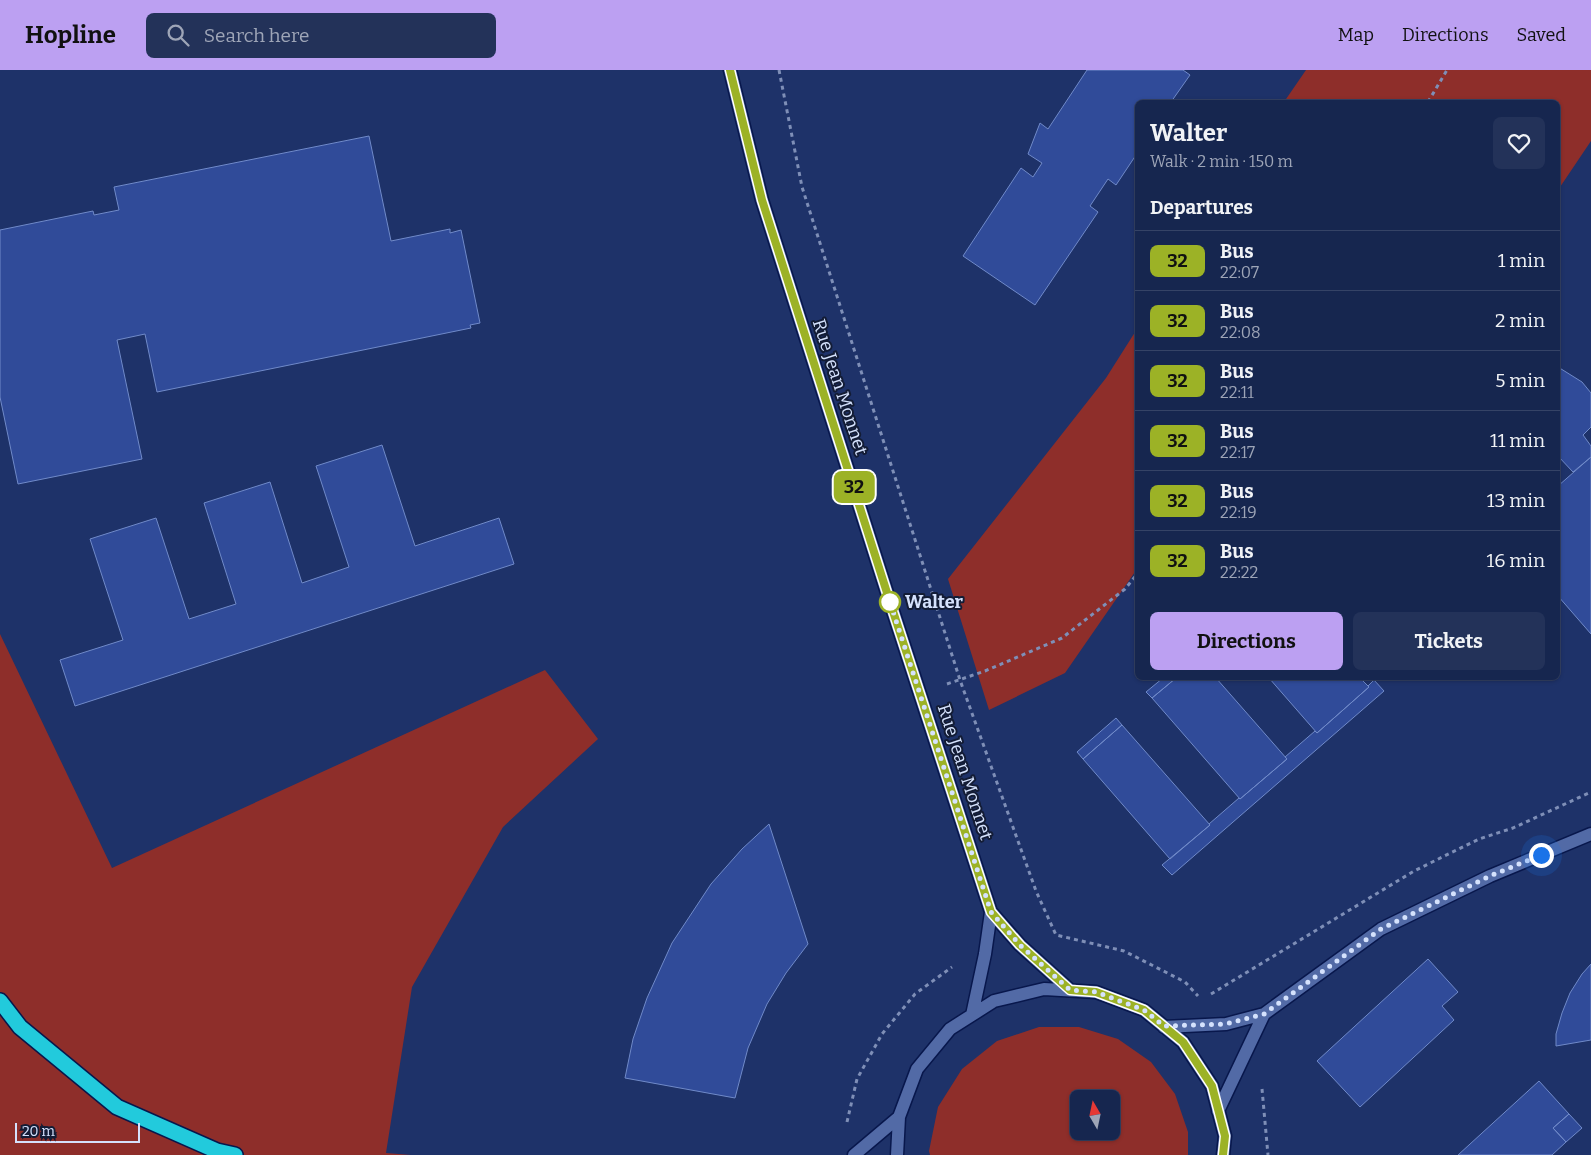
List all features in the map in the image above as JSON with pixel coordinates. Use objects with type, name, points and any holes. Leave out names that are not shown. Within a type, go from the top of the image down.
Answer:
[{"type":"highway","points":[[0,1001],[20,1028],[118,1107],[217,1151],[235,1155]]},
{"type":"street","name":"Rue Jean Monnet","points":[[730,70],[762,200],[991,912],[1020,945],[1070,990]]},
{"type":"street","points":[[1164,1026],[1226,1024],[1264,1014],[1381,929],[1490,876],[1591,834]]},
{"type":"street","name":"Rue Jean Monnet","points":[[972,1015],[985,954],[991,912]]},
{"type":"street","points":[[896,1155],[898,1117],[918,1069],[950,1029],[994,1001],[1044,988],[1096,992],[1144,1010],[1183,1042],[1212,1086],[1225,1136],[1224,1155]]},
{"type":"street","points":[[1218,1111],[1264,1014]]},
{"type":"street","points":[[854,1155],[898,1117]]},
{"type":"path","points":[[780,70],[802,187],[960,680],[1036,891],[1056,935],[1124,951],[1185,982],[1202,1000]]},
{"type":"path","points":[[1429,100],[1447,70]]},
{"type":"path","points":[[920,693],[960,680],[1062,638],[1125,589],[1135,577]]},
{"type":"shaded area","points":[[1306,70],[1591,70],[1591,141],[1560,187],[1560,100],[1285,100]]},
{"type":"shaded area","points":[[1135,332],[1135,572],[1065,673],[989,710],[948,579],[1106,378]]},
{"type":"shaded area","points":[[0,634],[112,868],[545,670],[598,739],[503,827],[412,987],[386,1153],[411,1155],[0,1155]]},
{"type":"shaded area","points":[[1039,1027],[1079,1027],[1118,1039],[1151,1062],[1175,1094],[1188,1132],[1188,1155],[930,1155],[929,1151],[938,1107],[962,1069],[997,1041]]},
{"type":"building","points":[[1087,70],[1183,70],[1190,75],[1172,100],[1135,100],[1135,156],[1116,185],[1108,179],[1090,206],[1098,212],[1035,305],[963,256],[1021,168],[1033,177],[1042,163],[1028,154],[1040,123],[1048,129]]},
{"type":"building","points":[[369,136],[391,241],[450,229],[450,233],[461,230],[480,323],[470,325],[471,328],[157,392],[145,334],[117,340],[142,459],[18,484],[0,397],[0,230],[93,211],[94,215],[119,210],[114,187]]},
{"type":"building","points":[[1560,368],[1582,382],[1591,393],[1591,427],[1583,435],[1591,446],[1591,457],[1573,472],[1560,458]]},
{"type":"building","points":[[382,445],[415,546],[499,518],[514,564],[75,706],[60,660],[123,640],[90,539],[156,518],[189,619],[236,604],[204,503],[270,482],[302,583],[349,567],[316,466]]},
{"type":"building","points":[[1591,457],[1591,634],[1560,598],[1560,484]]},
{"type":"building","points":[[1161,680],[1174,680],[1152,698],[1146,692]]},
{"type":"building","points":[[1174,680],[1218,680],[1287,759],[1240,799],[1152,698]]},
{"type":"building","points":[[1271,680],[1362,680],[1369,687],[1317,733]]},
{"type":"building","points":[[1374,680],[1384,691],[1172,875],[1162,865],[1287,759],[1285,757],[1315,731],[1317,733],[1369,687]]},
{"type":"building","points":[[1116,718],[1122,725],[1083,759],[1077,752]]},
{"type":"building","points":[[1122,725],[1210,825],[1170,859],[1083,759]]},
{"type":"building","points":[[769,824],[808,944],[786,973],[767,1004],[748,1048],[735,1098],[625,1078],[633,1039],[647,998],[672,943],[711,884],[742,849]]},
{"type":"building","points":[[1428,959],[1458,992],[1442,1006],[1454,1020],[1360,1107],[1317,1061]]},
{"type":"building","points":[[1591,964],[1591,1040],[1556,1046],[1556,1034],[1570,993]]},
{"type":"building","points":[[1539,1081],[1569,1114],[1553,1128],[1566,1142],[1552,1155],[1458,1155]]},
{"type":"building","points":[[1569,1114],[1582,1128],[1566,1142],[1553,1128]]},
{"type":"bus line","name":"32","points":[[730,70],[762,200],[991,912],[1020,945],[1070,990],[1096,992],[1144,1010],[1183,1042],[1212,1086],[1225,1136],[1223,1155]]},
{"type":"place","name":"Walter","points":[[890,602]]},
{"type":"route","points":[[890,602],[889,599],[991,912],[1020,945],[1070,990],[1096,992],[1144,1010],[1164,1026],[1226,1024],[1264,1014],[1381,929],[1490,876],[1541,855]]}]
